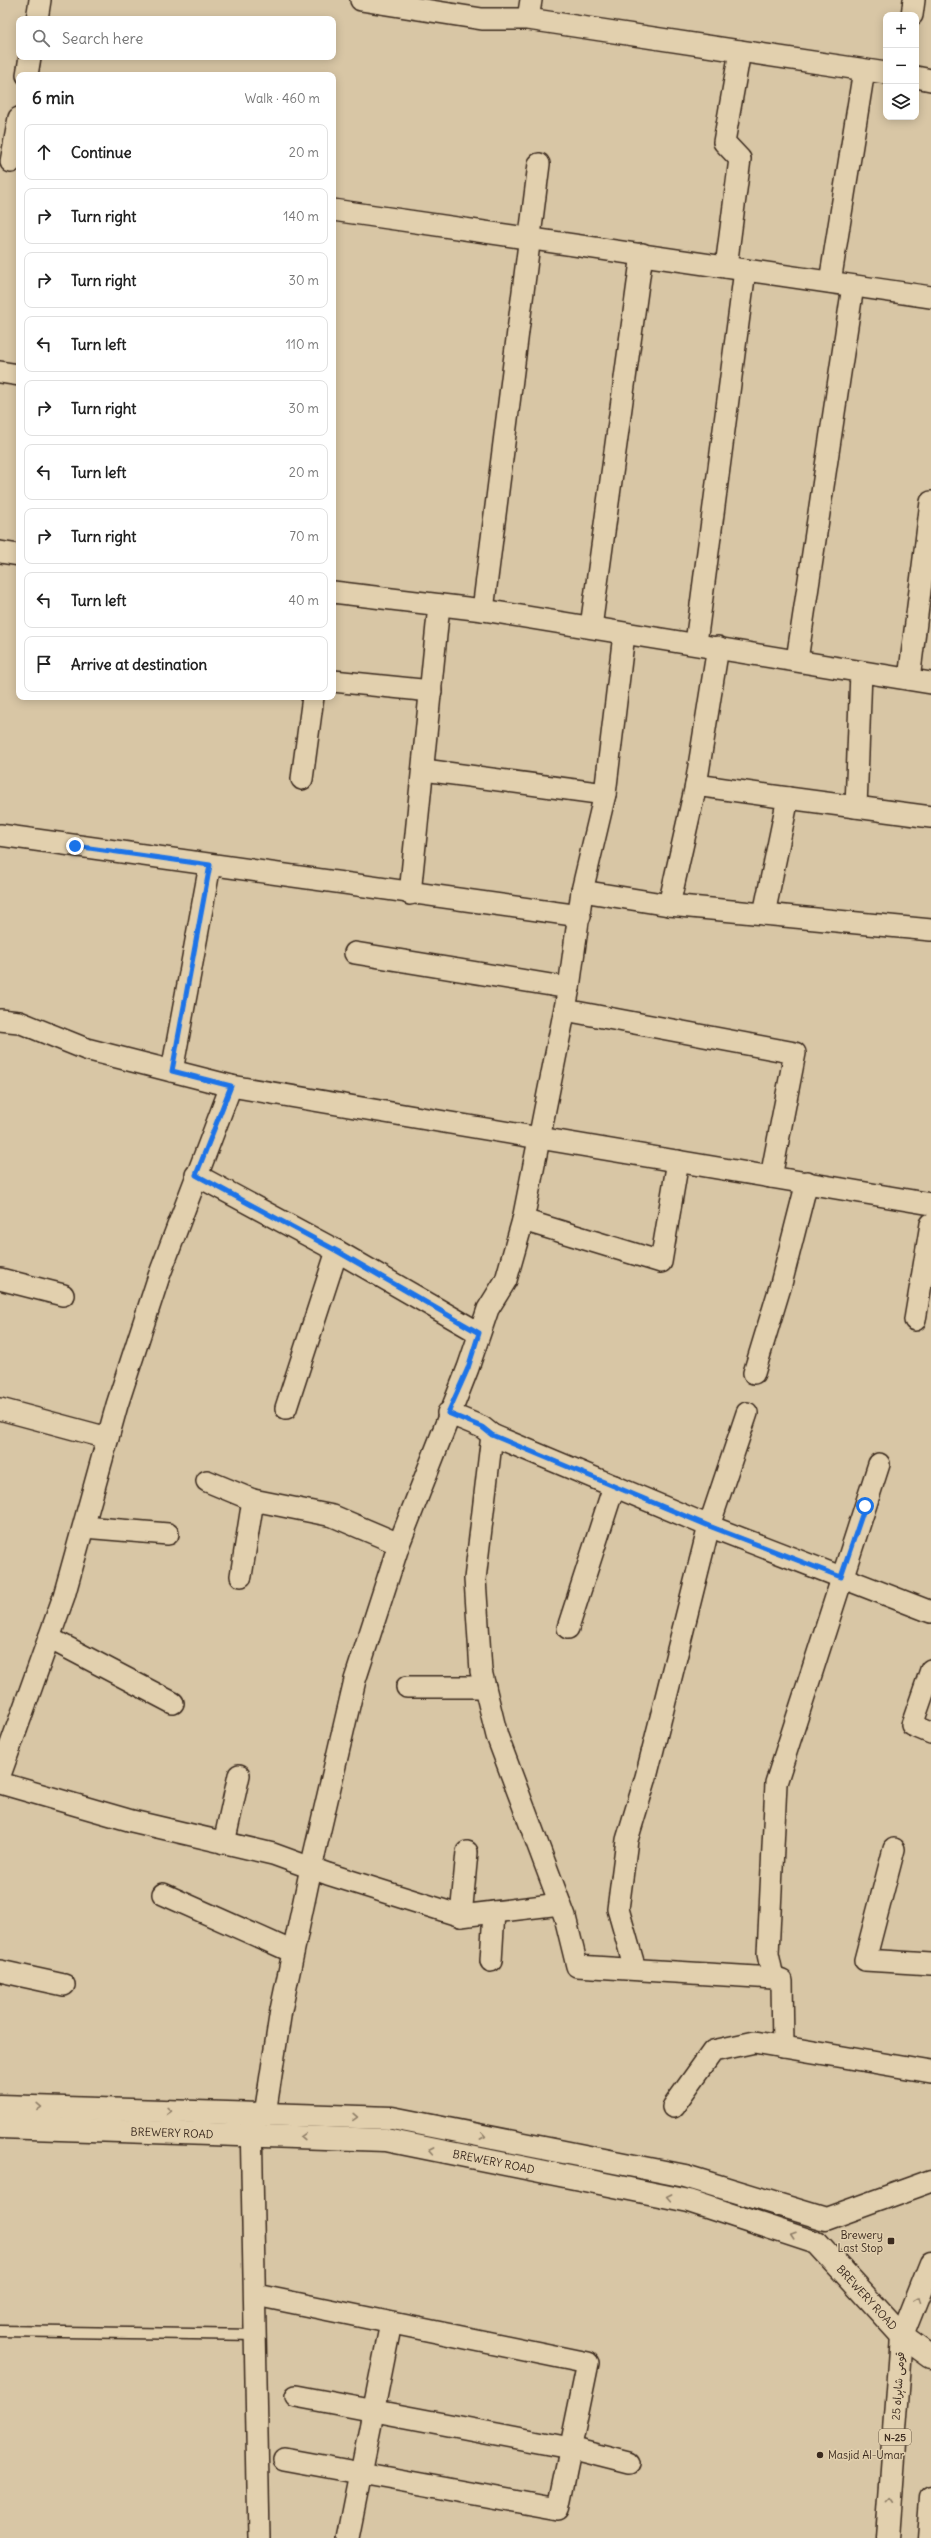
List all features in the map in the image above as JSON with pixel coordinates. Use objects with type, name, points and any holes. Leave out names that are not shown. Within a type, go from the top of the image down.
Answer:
[{"type":"main road","name":"BREWERY ROAD","points":[[0,2106],[392,2118],[685,2176],[826,2219]]},
{"type":"main road","name":"BREWERY ROAD","points":[[0,2127],[386,2140],[689,2201],[817,2243],[902,2336],[931,2357]]},
{"type":"main road","points":[[817,2243],[826,2219],[931,2181]]},
{"type":"main road","name":"قومی شاہراہ 25","points":[[887,2538],[902,2336],[931,2263]]},
{"type":"main road","points":[[928,2538],[931,2499]]},
{"type":"street","points":[[37,16],[40,0]]},
{"type":"street","points":[[361,0],[482,19],[529,10],[740,51],[883,73]]},
{"type":"street","points":[[912,12],[914,0]]},
{"type":"street","points":[[696,643],[735,268],[740,159],[724,142],[740,51]]},
{"type":"street","points":[[28,72],[30,60]]},
{"type":"street","points":[[830,282],[864,70]]},
{"type":"street","points":[[919,78],[931,80]]},
{"type":"street","points":[[10,162],[16,133]]},
{"type":"street","points":[[483,610],[530,239],[538,164]]},
{"type":"street","points":[[336,210],[931,297]]},
{"type":"street","points":[[591,627],[642,254]]},
{"type":"street","points":[[797,660],[853,286]]},
{"type":"street","points":[[0,372],[16,375]]},
{"type":"street","points":[[909,679],[931,502]]},
{"type":"street","points":[[336,592],[483,610],[591,627],[624,634],[696,643],[931,683]]},
{"type":"street","points":[[410,894],[424,770],[439,605]]},
{"type":"street","points":[[259,2538],[257,2335],[250,2136],[258,2114],[310,1868],[354,1680],[399,1544],[448,1413],[468,1368],[488,1309],[506,1280],[523,1220],[538,1138],[569,988],[580,916],[582,890],[605,794],[624,634]]},
{"type":"street","points":[[669,905],[696,785],[718,647]]},
{"type":"street","points":[[856,807],[861,672]]},
{"type":"street","points":[[336,681],[431,691]]},
{"type":"street","points":[[302,779],[313,700]]},
{"type":"street","points":[[424,770],[605,794]]},
{"type":"street","points":[[696,785],[931,817]]},
{"type":"street","points":[[764,914],[788,798]]},
{"type":"street","points":[[0,835],[410,894],[580,916]]},
{"type":"street","points":[[172,1071],[210,865]]},
{"type":"street","points":[[582,890],[669,905],[931,930]]},
{"type":"street","points":[[355,953],[569,988]]},
{"type":"street","points":[[564,1010],[795,1053],[771,1177]]},
{"type":"street","points":[[0,1020],[19,1022],[86,1049],[231,1086],[931,1204]]},
{"type":"street","points":[[0,1775],[64,1596],[108,1438],[159,1276],[231,1086]]},
{"type":"street","points":[[523,1220],[661,1262],[678,1161]]},
{"type":"street","points":[[196,1175],[337,1251],[479,1333]]},
{"type":"street","points":[[754,1373],[781,1284],[807,1182]]},
{"type":"street","points":[[915,1320],[931,1224]]},
{"type":"street","points":[[286,1408],[337,1251]]},
{"type":"street","points":[[0,1280],[63,1295]]},
{"type":"street","points":[[0,1409],[108,1438]]},
{"type":"street","points":[[448,1413],[482,1427],[492,1435],[709,1526],[931,1612]]},
{"type":"street","points":[[635,1969],[618,1909],[627,1840],[646,1778],[709,1526],[747,1413]]},
{"type":"street","points":[[492,1435],[475,1579],[480,1671],[497,1736],[560,1904],[577,1966],[773,1978],[782,1981],[783,2047]]},
{"type":"street","points":[[773,1978],[768,1954],[776,1783],[841,1577],[879,1464]]},
{"type":"street","points":[[207,1481],[253,1500],[333,1516],[399,1544]]},
{"type":"street","points":[[568,1628],[614,1486]]},
{"type":"street","points":[[241,1576],[253,1500]]},
{"type":"street","points":[[84,1527],[168,1534]]},
{"type":"street","points":[[49,1638],[173,1703]]},
{"type":"street","points":[[931,1670],[912,1725],[931,1733]]},
{"type":"street","points":[[408,1687],[484,1687]]},
{"type":"street","points":[[224,1843],[239,1775]]},
{"type":"street","points":[[0,1783],[132,1822],[272,1854],[310,1868],[461,1916],[560,1904]]},
{"type":"street","points":[[894,1849],[865,1960],[931,1964]]},
{"type":"street","points":[[461,1916],[467,1852]]},
{"type":"street","points":[[163,1894],[292,1952]]},
{"type":"street","points":[[491,1961],[494,1912]]},
{"type":"street","points":[[0,1971],[64,1985]]},
{"type":"street","points":[[673,2106],[713,2051],[755,2042],[931,2072]]},
{"type":"street","points":[[256,2295],[588,2362],[558,2509],[284,2459]]},
{"type":"street","points":[[348,2538],[372,2411],[391,2323]]},
{"type":"street","points":[[296,2396],[570,2448],[629,2463]]},
{"type":"lane","points":[[0,2331],[257,2335]]},
{"type":"place","name":"Brewery Last Stop","points":[[891,2241]]},
{"type":"place","name":"Masjid Al-Umar","points":[[820,2455]]},
{"type":"route","points":[[75,846],[210,865],[172,1071],[231,1086],[196,1175],[337,1251],[479,1333],[468,1368],[448,1413],[482,1427],[492,1435],[709,1526],[841,1577],[865,1506]]}]
